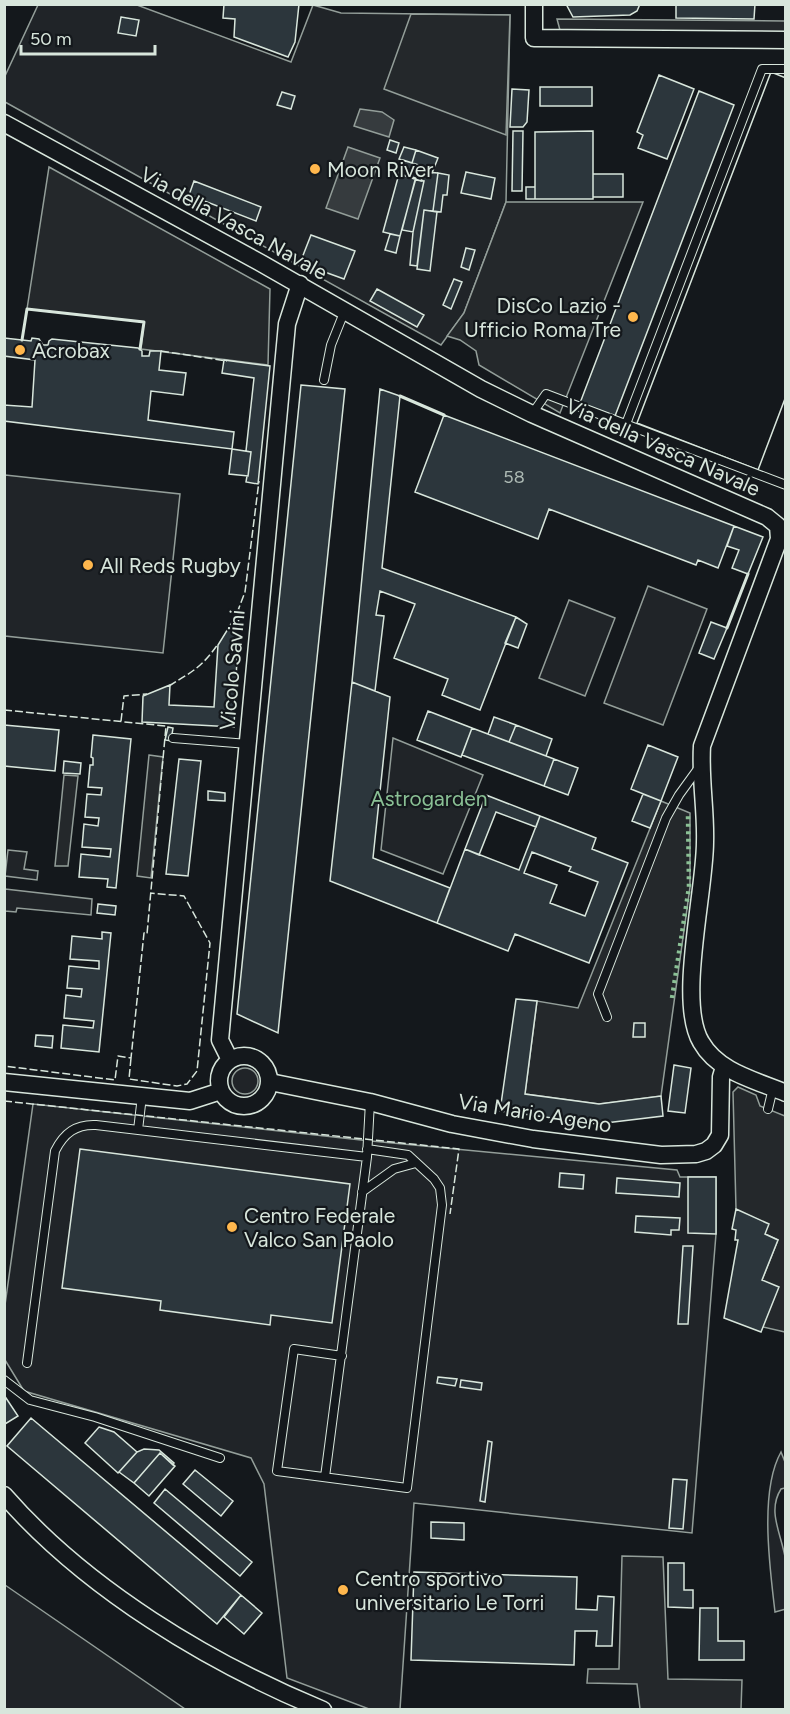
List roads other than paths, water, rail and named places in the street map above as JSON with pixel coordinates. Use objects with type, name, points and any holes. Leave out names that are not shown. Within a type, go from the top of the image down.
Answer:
[{"type":"street","points":[[534,4],[534,38],[786,40]]},
{"type":"street","name":"Via della Vasca Navale","points":[[4,123],[300,284],[482,389],[532,414],[768,518],[778,526],[779,539],[702,746],[705,843],[692,977],[692,1009],[695,1029],[701,1043],[724,1068],[779,1090]]},
{"type":"street","name":"Vicolo Savini","points":[[230,1060],[220,1040],[287,324],[300,284]]},
{"type":"street","points":[[245,1056],[260,1061],[265,1067],[270,1082],[264,1098],[249,1107],[232,1104],[221,1091],[219,1083],[220,1074],[230,1060],[245,1056]]},
{"type":"street","name":"Via Mario Ageno","points":[[270,1082],[370,1102],[452,1124],[533,1139],[661,1155],[696,1154],[714,1145],[720,1135],[721,1077],[724,1068]]},
{"type":"street","points":[[4,1082],[190,1101],[221,1091]]},
{"type":"street","points":[[4,1495],[67,1557],[122,1599],[195,1648],[262,1683],[323,1710]]},
{"type":"lane","points":[[626,424],[762,69],[786,69]]},
{"type":"lane","points":[[324,380],[330,345],[345,310]]},
{"type":"lane","points":[[532,414],[546,394],[786,485]]},
{"type":"lane","points":[[173,738],[248,744]]},
{"type":"lane","points":[[607,1017],[598,994],[666,818],[679,795],[701,766]]},
{"type":"lane","points":[[768,1109],[779,1090]]},
{"type":"lane","points":[[138,1130],[142,1096]]},
{"type":"lane","points":[[325,1477],[367,1153],[370,1102]]},
{"type":"lane","points":[[27,1363],[55,1151],[61,1139],[83,1124],[367,1153],[408,1155],[434,1179],[440,1188],[442,1205],[407,1488],[277,1471],[294,1349],[342,1356]]},
{"type":"lane","points":[[362,1192],[394,1169],[416,1163]]},
{"type":"lane","points":[[4,1380],[30,1400],[95,1417],[220,1458]]},
{"type":"place","name":"Moon River","points":[[315,169]]},
{"type":"place","name":"DisCo Lazio - Ufficio Roma Tre","points":[[633,317]]},
{"type":"place","name":"Acrobax","points":[[20,350]]},
{"type":"place","name":"All Reds Rugby","points":[[88,565]]},
{"type":"place","name":"Centro Federale Valco San Paolo","points":[[232,1227]]},
{"type":"place","name":"Centro sportivo universitario Le Torri","points":[[343,1590]]},
{"type":"park label","name":"Astrogarden","points":[[429,798]]}]
